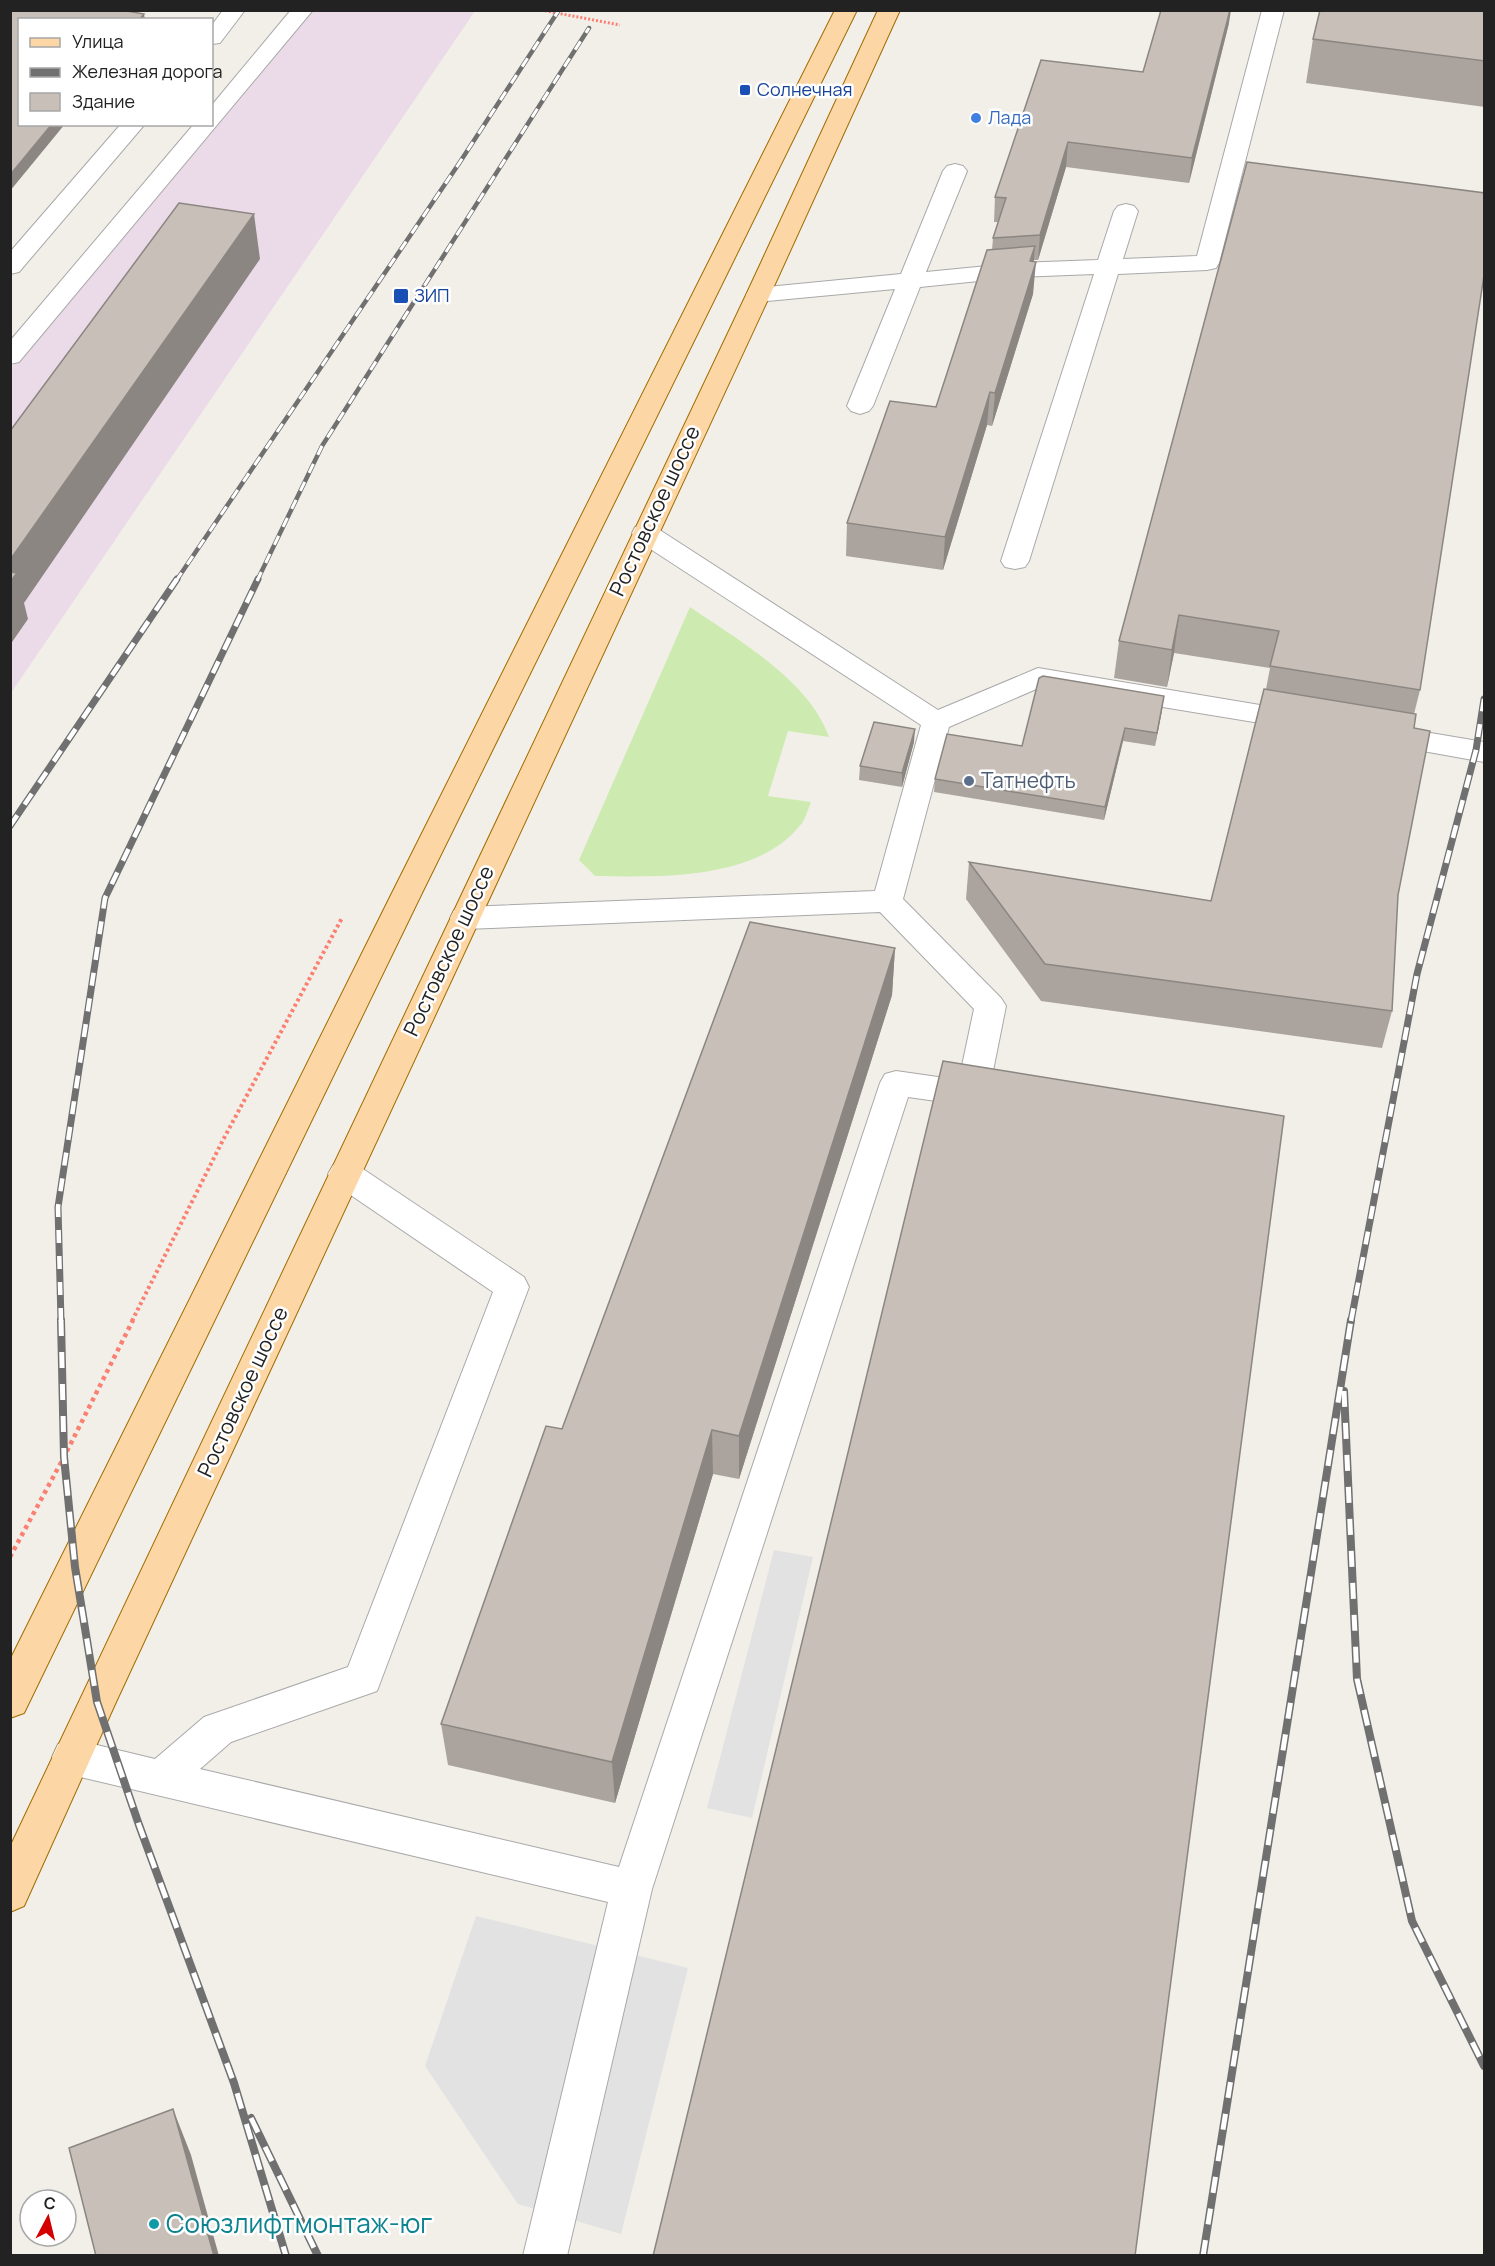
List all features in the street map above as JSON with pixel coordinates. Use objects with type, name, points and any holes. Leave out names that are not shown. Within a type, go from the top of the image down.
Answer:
[{"type":"main road","points":[[10,1701],[407,893],[846,10]]},
{"type":"main road","name":"Ростовское шоссе","points":[[10,1893],[758,295],[889,10]]},
{"type":"lane","points":[[213,37],[235,10]]},
{"type":"lane","points":[[213,118],[303,10]]},
{"type":"lane","points":[[758,295],[1018,270],[1207,263],[1273,10]]},
{"type":"lane","points":[[10,267],[132,126]]},
{"type":"lane","points":[[10,357],[205,126]]},
{"type":"lane","points":[[860,406],[955,171]]},
{"type":"lane","points":[[1227,187],[1250,190]]},
{"type":"lane","points":[[1015,561],[1126,211]]},
{"type":"lane","points":[[645,533],[936,722]]},
{"type":"lane","points":[[936,722],[1038,677],[1326,725]]},
{"type":"lane","points":[[887,901],[936,722]]},
{"type":"lane","points":[[1361,731],[1485,752]]},
{"type":"lane","points":[[465,918],[887,901],[990,1006],[990,1097],[897,1083],[632,1889],[545,2256]]},
{"type":"lane","points":[[161,1778],[218,1729],[363,1679],[512,1287],[345,1174]]},
{"type":"lane","points":[[72,1757],[632,1889]]},
{"type":"path","points":[[541,10],[620,25]]},
{"type":"shaded area","points":[[313,11],[475,11],[11,693],[11,368]]},
{"type":"shaded area","points":[[774,1550],[813,1557],[752,1818],[707,1808]]},
{"type":"shaded area","points":[[476,1916],[688,1968],[621,2234],[518,2204],[425,2066]]},
{"type":"green space","points":[[690,607],[770,663],[806,697],[819,716],[829,737],[788,731],[768,796],[811,802],[802,823],[783,842],[760,856],[734,866],[677,875],[595,876],[579,860]]},
{"type":"building","points":[[10,10],[121,10],[144,14],[141,18],[18,18],[18,126],[50,126],[10,175]]},
{"type":"building","points":[[1161,10],[1230,10],[1192,158],[1068,142],[1040,235],[993,238],[1006,198],[995,197],[1041,60],[1143,72]]},
{"type":"building","points":[[1320,10],[1485,10],[1485,61],[1313,39]]},
{"type":"building","points":[[1247,162],[1485,193],[1485,269],[1420,690],[1270,666],[1279,631],[1179,615],[1172,650],[1119,641]]},
{"type":"building","points":[[179,203],[254,214],[10,560],[10,431]]},
{"type":"building","points":[[1035,246],[1030,261],[1036,262],[995,393],[990,392],[945,537],[847,523],[890,401],[936,407],[987,250]]},
{"type":"building","points":[[10,572],[17,573],[10,582]]},
{"type":"building","points":[[1043,676],[1164,696],[1157,733],[1125,728],[1105,807],[935,779],[947,734],[1022,746],[1039,678]]},
{"type":"building","points":[[1264,689],[1416,714],[1414,728],[1430,731],[1398,895],[1392,1011],[1045,964],[969,862],[1211,901]]},
{"type":"building","points":[[874,722],[915,729],[902,773],[860,766]]},
{"type":"building","points":[[750,922],[895,948],[739,1436],[712,1430],[612,1762],[441,1724],[546,1426],[562,1429]]},
{"type":"building","points":[[943,1061],[1284,1116],[1135,2256],[653,2256]]},
{"type":"building","points":[[173,2109],[214,2256],[96,2256],[69,2148]]},
{"type":"railway","points":[[176,581],[458,165],[559,10]]},
{"type":"railway","points":[[257,581],[322,446],[589,28]]},
{"type":"railway","points":[[10,826],[177,579]]},
{"type":"railway","points":[[61,1321],[58,1207],[105,898],[258,579]]},
{"type":"railway","points":[[1351,1321],[1417,974],[1476,750],[1484,699]]},
{"type":"railway","points":[[61,1320],[64,1457],[75,1567],[97,1702],[139,1825],[234,2083],[286,2256]]},
{"type":"railway","points":[[1203,2256],[1351,1320]]},
{"type":"railway","points":[[1344,1391],[1357,1679],[1412,1921],[1484,2066]]},
{"type":"railway","points":[[251,2118],[318,2256]]},
{"type":"place","name":"Солнечная","points":[[745,90]]},
{"type":"place","name":"Лада","points":[[976,118]]},
{"type":"place","name":"ЗИП","points":[[401,296]]},
{"type":"place","name":"Татнефть","points":[[969,781]]},
{"type":"place","name":"Союзлифтмонтаж-юг","points":[[154,2224]]}]
